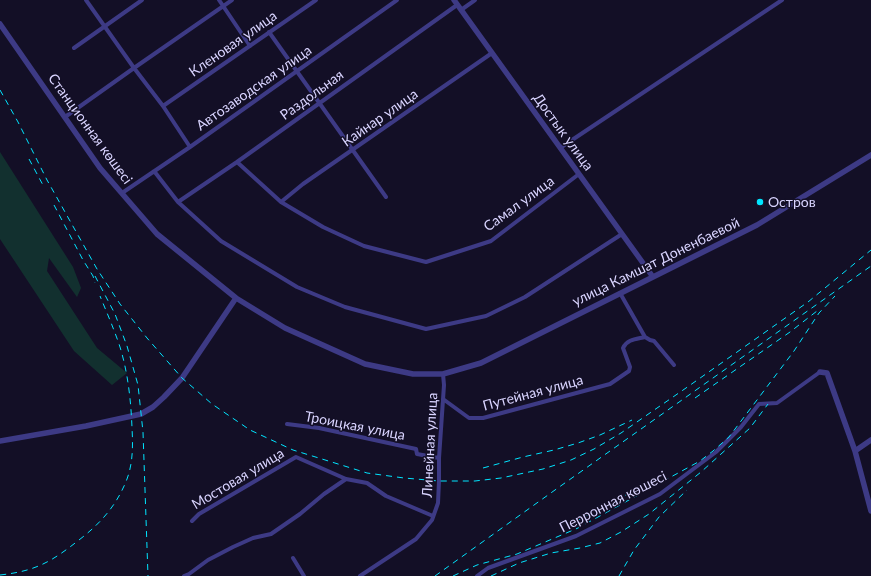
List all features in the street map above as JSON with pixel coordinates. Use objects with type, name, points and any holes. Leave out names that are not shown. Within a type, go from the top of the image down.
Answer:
[{"type":"street","points":[[86,0],[163,106],[190,147]]},
{"type":"street","points":[[74,48],[142,0]]},
{"type":"street","points":[[218,0],[250,46]]},
{"type":"street","points":[[65,117],[232,0]]},
{"type":"street","name":"Кленовая улица","points":[[163,106],[316,0]]},
{"type":"street","name":"Автозаводская улица","points":[[122,193],[190,147],[397,0]]},
{"type":"street","name":"Раздольная","points":[[178,202],[237,162],[458,5],[475,0]]},
{"type":"street","points":[[560,148],[782,0]]},
{"type":"street","name":"Достык улица","points":[[458,5],[653,277]]},
{"type":"street","name":"Станционная көшесі","points":[[0,24],[100,168],[157,234],[236,298],[285,328],[365,364],[413,374],[443,374]]},
{"type":"street","points":[[269,32],[386,197]]},
{"type":"street","name":"Кайнар улица","points":[[280,202],[302,184],[492,53]]},
{"type":"street","name":"улица Камшат Доненбаевой","points":[[443,374],[481,363],[757,225],[871,155]]},
{"type":"street","name":"Самал улица","points":[[237,162],[280,202],[323,227],[364,246],[426,262],[490,241],[579,174]]},
{"type":"street","points":[[154,171],[178,202],[221,241],[297,287],[345,307],[426,329],[486,316],[526,297],[622,234]]},
{"type":"street","points":[[620,293],[645,337],[654,341],[674,366]]},
{"type":"street","points":[[0,441],[86,426],[141,414],[153,407],[182,378],[236,298]]},
{"type":"street","name":"Путейная улица","points":[[443,399],[469,418],[483,418],[610,384],[629,371],[630,367],[623,348],[624,345],[628,341],[645,337]]},
{"type":"street","points":[[820,372],[827,373],[855,451],[871,511]]},
{"type":"street","name":"Перронная көшесі","points":[[477,576],[488,568],[576,536],[660,494],[716,452],[741,427],[759,404],[777,403],[820,372]]},
{"type":"street","name":"Линейная улица","points":[[360,576],[416,539],[432,520],[438,503],[439,458],[444,385],[443,374]]},
{"type":"street","name":"Троицкая улица","points":[[287,424],[326,430],[416,449],[417,454],[439,458]]},
{"type":"street","points":[[855,451],[871,440]]},
{"type":"street","name":"Мостовая улица","points":[[192,521],[199,514],[296,457],[346,479]]},
{"type":"street","points":[[184,576],[208,560],[233,547],[253,538],[271,534],[346,479],[367,483],[386,496],[433,516]]},
{"type":"street","points":[[293,558],[304,576]]},
{"type":"green space","points":[[0,152],[73,267],[81,288],[77,297],[49,258],[47,271],[97,348],[127,373],[112,385],[74,351],[0,239]]},
{"type":"railway","points":[[0,90],[47,180],[97,269],[120,304],[182,378],[212,404],[250,430],[293,450],[367,473],[439,481],[475,481],[501,478],[543,469],[571,460],[594,449],[621,433],[686,388],[808,302],[871,250]]},
{"type":"railway","points":[[29,159],[44,187]]},
{"type":"railway","points":[[54,205],[93,276],[95,283]]},
{"type":"railway","points":[[435,576],[871,266]]},
{"type":"railway","points":[[95,276],[115,314],[127,346],[138,385],[143,432],[148,576]]},
{"type":"railway","points":[[0,575],[33,568],[51,560],[69,548],[87,534],[108,513],[127,479],[132,447],[132,418],[129,387],[120,347],[100,296]]},
{"type":"railway","points":[[453,576],[477,565],[517,554],[578,528],[700,461],[729,437],[794,351],[819,313],[835,296]]},
{"type":"railway","points":[[695,398],[790,332],[817,311]]},
{"type":"railway","points":[[491,576],[519,563],[551,553],[600,543],[621,532],[649,514],[701,472],[750,428],[768,404]]},
{"type":"railway","points":[[483,468],[578,443],[600,435],[632,420]]},
{"type":"railway","points":[[567,526],[639,488]]},
{"type":"railway","points":[[619,576],[634,550],[659,517],[687,490]]},
{"type":"place","name":"Остров","points":[[760,202]]}]
